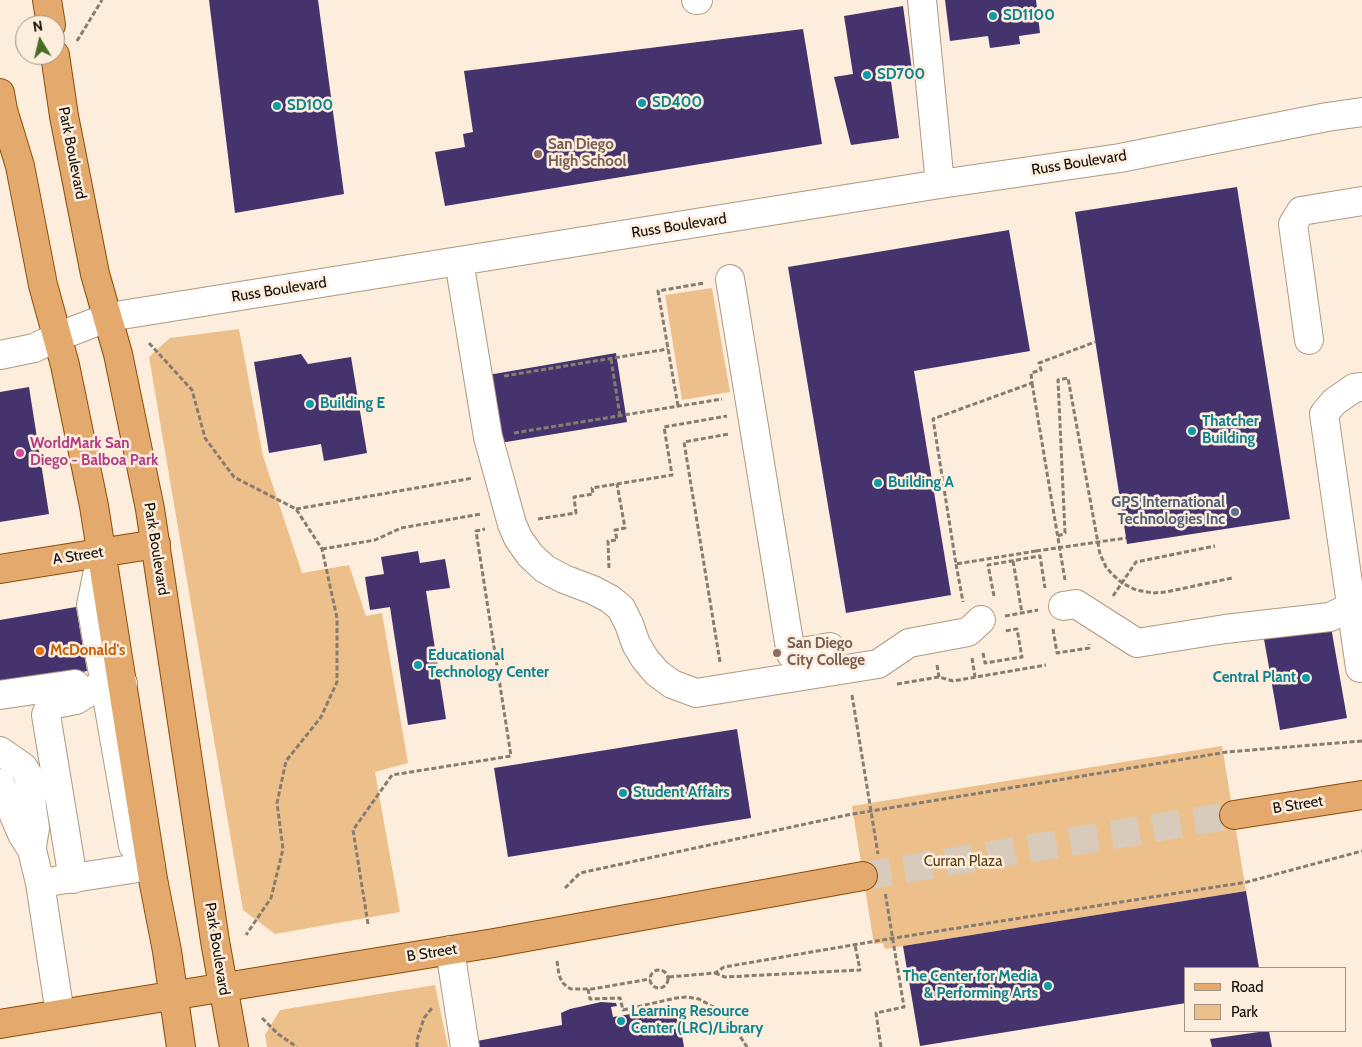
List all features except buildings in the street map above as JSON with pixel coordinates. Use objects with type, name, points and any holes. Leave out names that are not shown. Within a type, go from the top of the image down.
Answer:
[{"type":"main road","points":[[47,0],[49,15]]},
{"type":"main road","name":"Park Boulevard","points":[[66,48],[64,116],[95,274],[118,354],[148,500],[215,942],[234,1047]]},
{"type":"main road","points":[[0,94],[20,166],[43,285],[67,374],[94,506],[102,552],[108,686],[151,866],[181,1047]]},
{"type":"main road","name":"A Street","points":[[0,569],[156,544]]},
{"type":"main road","name":"B Street","points":[[1234,816],[1362,795]]},
{"type":"main road","name":"B Street","points":[[0,1024],[450,950],[876,875]]},
{"type":"street","points":[[922,0],[940,184]]},
{"type":"street","name":"Russ Boulevard","points":[[0,355],[34,348],[57,337],[109,318],[940,184],[1120,158],[1327,117],[1362,112]]},
{"type":"street","points":[[1310,340],[1293,224],[1301,211],[1362,200]]},
{"type":"street","points":[[459,261],[501,435],[512,524],[518,538],[530,555],[545,569],[564,579],[593,590],[610,599],[621,608],[636,644],[645,659],[657,673],[672,684],[696,693],[878,664],[909,643],[968,632],[988,619]]},
{"type":"street","points":[[730,279],[791,654],[830,647]]},
{"type":"street","points":[[1360,668],[1324,414],[1334,402],[1354,388],[1362,387]]},
{"type":"street","points":[[1058,607],[1076,604],[1137,643],[1225,629],[1330,617],[1351,607]]},
{"type":"street","points":[[0,695],[76,684],[108,686]]},
{"type":"street","points":[[73,879],[46,715],[50,705],[76,700],[108,686]]},
{"type":"street","points":[[0,750],[23,767],[28,775],[35,828],[32,850]]},
{"type":"street","points":[[0,783],[22,834],[32,850],[40,883],[60,1014]]},
{"type":"street","points":[[40,883],[151,866]]},
{"type":"street","points":[[450,950],[465,1047]]},
{"type":"path","points":[[66,48],[102,0]]},
{"type":"path","points":[[678,406],[658,291],[730,279]]},
{"type":"path","points":[[149,342],[192,390],[205,438],[234,476],[296,508],[322,549],[337,618],[337,682],[321,717],[286,761],[278,804],[283,849],[271,898],[246,935]]},
{"type":"path","points":[[1095,342],[1039,363],[1042,370],[1031,373],[1058,536],[1057,653],[1090,648],[1087,633],[1136,562],[1215,546]]},
{"type":"path","points":[[495,378],[668,349]]},
{"type":"path","points":[[611,359],[620,416]]},
{"type":"path","points":[[1058,536],[1065,532],[1058,380],[1068,378],[1100,554],[1106,567],[1122,583],[1136,590],[1153,593],[1232,578]]},
{"type":"path","points":[[1032,383],[933,419],[956,564],[1126,538]]},
{"type":"path","points":[[501,435],[749,394]]},
{"type":"path","points":[[368,924],[353,830],[392,775],[511,756],[476,530],[576,513],[574,497],[593,494],[592,488],[672,475],[664,427],[732,415]]},
{"type":"path","points":[[720,663],[684,442],[754,430]]},
{"type":"path","points":[[296,508],[464,479]]},
{"type":"path","points":[[610,599],[608,541],[617,540],[615,530],[625,528],[617,484]]},
{"type":"path","points":[[322,549],[375,540],[401,528],[471,516]]},
{"type":"path","points":[[988,619],[1017,629],[1022,657],[985,663],[988,619],[988,565],[1040,556],[1058,607]]},
{"type":"path","points":[[1013,561],[1022,613]]},
{"type":"path","points":[[1013,615],[1036,610]]},
{"type":"path","points":[[892,685],[939,677],[953,681],[1046,665]]},
{"type":"path","points":[[852,703],[871,811],[876,875],[892,938],[904,1007],[876,1013],[881,1047]]},
{"type":"path","points":[[565,888],[580,873],[871,811],[1227,752],[1362,741]]},
{"type":"path","points":[[668,978],[715,973],[724,967],[892,938],[1247,882],[1362,851]]},
{"type":"path","points":[[715,973],[725,977],[860,970],[856,945]]},
{"type":"path","points":[[556,961],[559,975],[567,987],[588,989],[650,980]]},
{"type":"path","points":[[660,970],[666,972],[668,983],[661,988],[655,987],[650,980],[654,972],[660,970]]},
{"type":"path","points":[[588,989],[590,999],[620,998],[623,1010],[676,998],[699,999],[719,1010],[730,1021],[747,1047]]},
{"type":"path","points":[[417,1047],[417,1040],[424,1018],[434,1006]]},
{"type":"path","points":[[262,1018],[278,1034],[297,1047]]},
{"type":"green space","points":[[712,288],[730,392],[682,400],[665,295]]},
{"type":"green space","points":[[239,329],[263,456],[302,573],[349,565],[366,616],[382,613],[408,763],[375,772],[400,912],[275,934],[243,910],[149,357],[170,338]]},
{"type":"green space","name":"Curran Plaza","points":[[1222,746],[1246,891],[885,949],[883,943],[874,944],[852,806]]},
{"type":"green space","points":[[435,985],[448,1047],[267,1047],[265,1035],[280,1010]]},
{"type":"tunnel","points":[[863,876],[1234,815]]},
{"type":"place","name":"SD1100","points":[[993,16]]},
{"type":"place","name":"SD700","points":[[867,75]]},
{"type":"place","name":"SD400","points":[[642,103]]},
{"type":"place","name":"SD100","points":[[277,106]]},
{"type":"place","name":"San Diego High School","points":[[538,154]]},
{"type":"place","name":"Building E","points":[[310,404]]},
{"type":"place","name":"Thatcher Building","points":[[1192,431]]},
{"type":"place","name":"WorldMark San Diego - Balboa Park","points":[[20,453]]},
{"type":"place","name":"Building A","points":[[878,483]]},
{"type":"place","name":"GPS International Technologies Inc","points":[[1235,512]]},
{"type":"place","name":"McDonald's","points":[[40,651]]},
{"type":"place","name":"San Diego City College","points":[[777,653]]},
{"type":"place","name":"Educational Technology Center","points":[[418,665]]},
{"type":"place","name":"Central Plant","points":[[1306,678]]},
{"type":"place","name":"Student Affairs","points":[[623,793]]},
{"type":"place","name":"The Center for Media & Performing Arts","points":[[1048,986]]},
{"type":"place","name":"Learning Resource Center (LRC)/Library","points":[[621,1021]]}]
